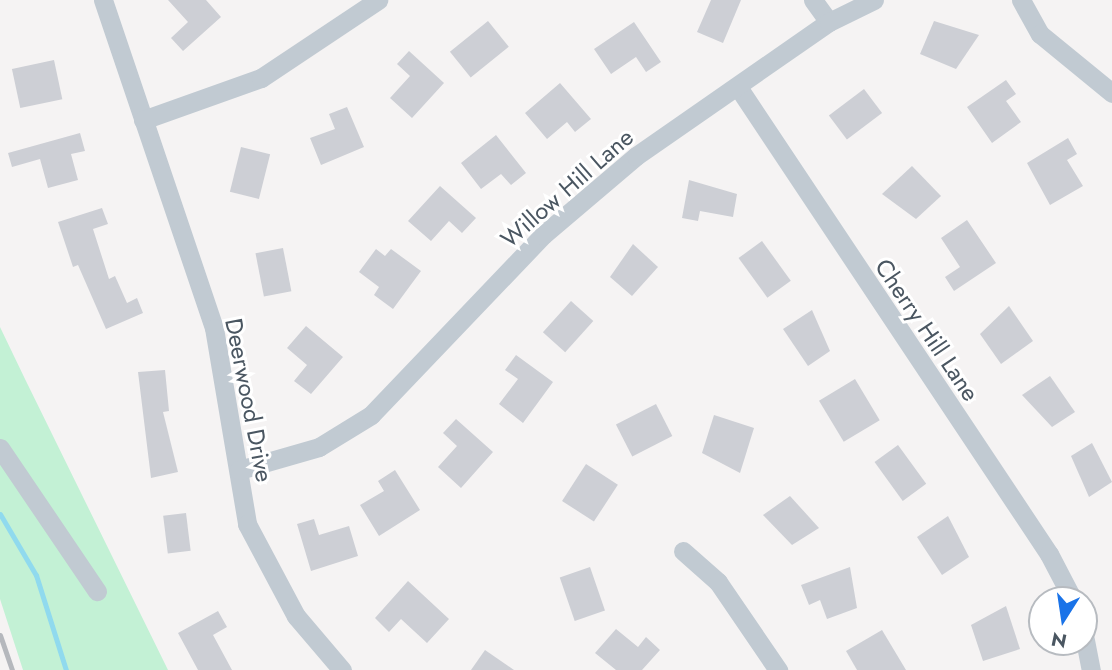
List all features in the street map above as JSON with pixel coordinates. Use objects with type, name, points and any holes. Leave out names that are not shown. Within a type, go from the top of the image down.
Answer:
[{"type":"street","name":"Deerwood Drive","points":[[103,0],[214,328],[247,524],[296,616],[342,670]]},
{"type":"street","points":[[143,120],[261,78],[378,0]]},
{"type":"street","points":[[813,0],[829,22]]},
{"type":"street","name":"Willow Hill Lane","points":[[239,470],[319,447],[371,415],[543,235],[636,156],[738,88],[829,22],[874,0]]},
{"type":"street","points":[[1021,0],[1040,34],[1112,93]]},
{"type":"street","name":"Cherry Hill Lane","points":[[738,88],[1049,554],[1066,586]]},
{"type":"street","points":[[0,448],[97,591]]},
{"type":"street","points":[[683,551],[718,582],[778,670]]},
{"type":"green space","points":[[0,327],[168,670],[23,670],[0,599]]},
{"type":"building","points":[[168,0],[206,0],[221,17],[183,51],[171,38],[188,22]]},
{"type":"building","points":[[711,0],[741,0],[723,43],[697,32]]},
{"type":"building","points":[[488,21],[509,47],[471,77],[450,52]]},
{"type":"building","points":[[934,21],[979,35],[956,69],[920,54]]},
{"type":"building","points":[[634,22],[661,62],[646,72],[636,57],[611,74],[594,49]]},
{"type":"building","points":[[409,51],[444,83],[412,118],[390,98],[410,76],[397,64]]},
{"type":"building","points":[[54,60],[62,99],[20,108],[12,69]]},
{"type":"building","points":[[1006,80],[1016,94],[1006,101],[1021,122],[992,143],[967,107]]},
{"type":"building","points":[[560,83],[591,119],[575,132],[567,122],[547,139],[525,113]]},
{"type":"building","points":[[864,89],[882,113],[847,139],[829,115]]},
{"type":"building","points":[[347,107],[364,147],[321,165],[310,138],[335,129],[329,114]]},
{"type":"building","points":[[80,133],[85,151],[71,154],[78,180],[48,188],[40,159],[12,167],[8,153]]},
{"type":"building","points":[[496,135],[526,173],[511,185],[501,174],[481,189],[461,163]]},
{"type":"building","points":[[1068,138],[1077,154],[1067,160],[1083,186],[1050,205],[1027,163]]},
{"type":"building","points":[[241,147],[270,154],[259,199],[230,192]]},
{"type":"building","points":[[912,166],[941,196],[916,219],[882,194]]},
{"type":"building","points":[[689,180],[737,194],[733,217],[700,211],[698,221],[682,218]]},
{"type":"building","points":[[440,186],[476,218],[462,233],[449,221],[431,241],[408,221]]},
{"type":"building","points":[[102,208],[108,224],[93,229],[109,279],[115,276],[127,303],[137,298],[143,313],[106,329],[78,265],[73,267],[58,222]]},
{"type":"building","points":[[967,220],[996,263],[954,291],[945,277],[960,267],[941,238]]},
{"type":"building","points":[[762,241],[791,281],[767,298],[739,258]]},
{"type":"building","points":[[633,244],[658,267],[632,296],[610,277]]},
{"type":"building","points":[[283,248],[291,291],[264,297],[256,253]]},
{"type":"building","points":[[376,249],[385,256],[391,249],[421,271],[393,309],[374,295],[379,287],[359,272]]},
{"type":"building","points":[[571,301],[593,321],[565,352],[543,332]]},
{"type":"building","points":[[1009,306],[1033,341],[1001,364],[980,334]]},
{"type":"building","points":[[812,310],[830,351],[808,366],[783,329]]},
{"type":"building","points":[[306,326],[343,357],[311,394],[294,381],[307,365],[287,348]]},
{"type":"building","points":[[516,355],[553,382],[523,423],[499,404],[518,379],[505,370]]},
{"type":"building","points":[[165,370],[169,411],[163,412],[178,472],[151,478],[138,372]]},
{"type":"building","points":[[1050,376],[1075,412],[1052,427],[1022,395]]},
{"type":"building","points":[[855,379],[880,420],[844,442],[819,401]]},
{"type":"building","points":[[656,404],[672,436],[632,457],[616,424]]},
{"type":"building","points":[[714,415],[754,428],[740,473],[702,453]]},
{"type":"building","points":[[456,419],[493,452],[461,488],[438,467],[457,446],[443,433]]},
{"type":"building","points":[[1092,443],[1112,482],[1089,497],[1071,456]]},
{"type":"building","points":[[898,445],[926,484],[903,501],[875,462]]},
{"type":"building","points":[[586,464],[618,485],[594,522],[562,501]]},
{"type":"building","points":[[395,470],[420,510],[379,536],[360,505],[384,491],[378,481]]},
{"type":"building","points":[[790,496],[819,528],[792,545],[763,515]]},
{"type":"building","points":[[186,513],[191,551],[168,554],[163,516]]},
{"type":"building","points":[[948,516],[969,557],[942,575],[917,537]]},
{"type":"building","points":[[314,519],[319,535],[349,526],[358,556],[311,571],[297,524]]},
{"type":"building","points":[[590,567],[605,610],[575,621],[560,577]]},
{"type":"building","points":[[850,567],[857,608],[827,619],[820,600],[809,605],[801,585]]},
{"type":"building","points":[[408,581],[449,619],[427,643],[401,619],[389,632],[375,618]]},
{"type":"building","points":[[1006,606],[1020,649],[983,661],[971,625]]},
{"type":"building","points":[[218,611],[227,627],[213,635],[232,670],[198,670],[178,633]]},
{"type":"building","points":[[616,629],[638,647],[646,637],[660,650],[642,670],[616,670],[595,653]]},
{"type":"building","points":[[882,630],[906,670],[857,670],[846,651]]},
{"type":"building","points":[[485,650],[514,670],[471,670]]},
{"type":"waterway","points":[[0,514],[36,575],[66,670]]},
{"type":"railway","points":[[0,635],[12,670]]}]
